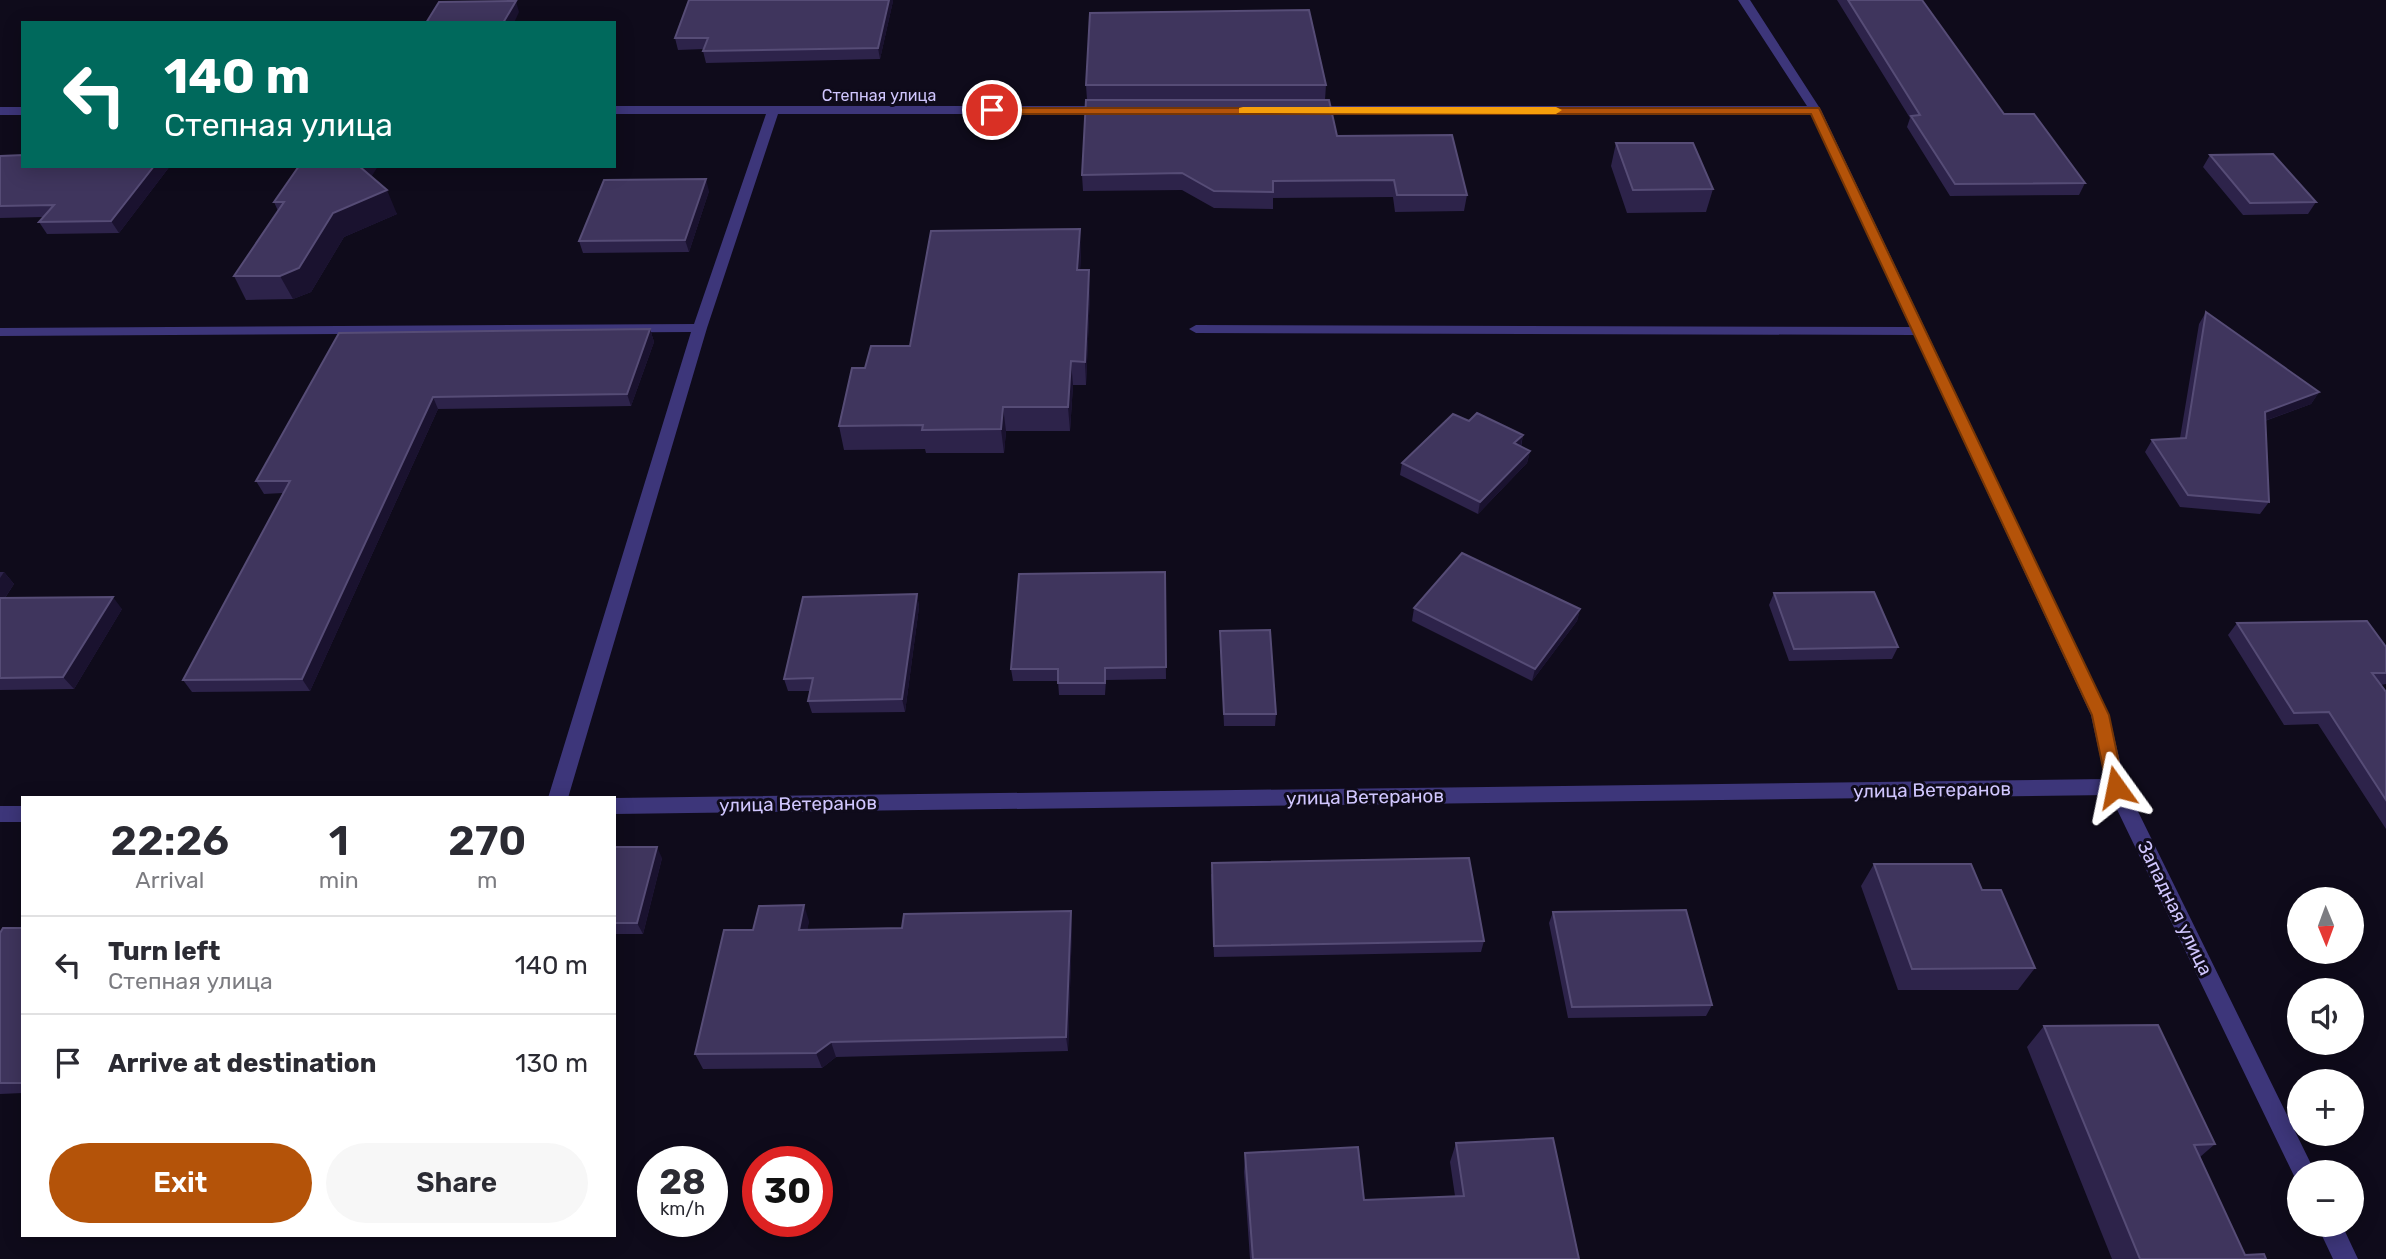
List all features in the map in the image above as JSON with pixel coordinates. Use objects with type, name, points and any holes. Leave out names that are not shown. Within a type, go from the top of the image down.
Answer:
[{"type":"street","name":"Западная улица","points":[[1744,0],[1815,110],[2101,715],[2116,787],[2298,1160]]},
{"type":"street","name":"Степная улица","points":[[616,110],[1120,110]]},
{"type":"street","points":[[559,796],[700,328],[773,110]]},
{"type":"street","points":[[1287,110],[1815,110]]},
{"type":"street","points":[[0,111],[21,111]]},
{"type":"street","points":[[0,331],[700,328]]},
{"type":"street","points":[[1196,329],[1919,331]]},
{"type":"street","name":"улица Ветеранов","points":[[616,806],[2116,787]]},
{"type":"street","points":[[0,814],[21,814]]},
{"type":"street","points":[[2335,1237],[2346,1259]]},
{"type":"building","points":[[689,0],[889,0],[878,48],[703,51],[708,38],[675,38]]},
{"type":"building","points":[[1848,0],[1922,0],[2004,114],[2034,114],[2085,183],[1955,184],[1911,116],[1920,115]]},
{"type":"building","points":[[516,1],[504,21],[427,21],[439,2]]},
{"type":"building","points":[[1309,10],[1326,85],[1086,85],[1090,13]]},
{"type":"building","points":[[1086,100],[1329,100],[1337,136],[1452,135],[1467,195],[1397,195],[1394,180],[1273,181],[1273,192],[1214,191],[1182,173],[1082,175]]},
{"type":"building","points":[[1616,143],[1693,143],[1713,189],[1633,190]]},
{"type":"building","points":[[2273,154],[2316,202],[2250,203],[2210,155]]},
{"type":"building","points":[[21,155],[21,168],[152,168],[111,221],[39,222],[54,205],[0,206],[0,156]]},
{"type":"building","points":[[298,168],[361,168],[387,190],[333,213],[299,268],[280,276],[234,276],[284,202],[274,202]]},
{"type":"building","points":[[706,179],[685,240],[579,241],[604,180]]},
{"type":"building","points":[[1080,229],[1077,270],[1089,270],[1085,362],[1071,361],[1068,407],[1003,407],[1001,429],[922,430],[923,425],[839,426],[852,368],[865,368],[871,346],[910,346],[931,231]]},
{"type":"building","points":[[2206,312],[2319,392],[2265,412],[2269,502],[2188,495],[2152,440],[2186,438]]},
{"type":"building","points":[[650,329],[627,394],[433,397],[302,679],[183,680],[290,481],[256,481],[339,333]]},
{"type":"building","points":[[1477,413],[1523,435],[1514,443],[1530,451],[1480,502],[1402,463],[1453,414],[1469,421]]},
{"type":"building","points":[[1462,553],[1580,609],[1535,669],[1414,608]]},
{"type":"building","points":[[1165,572],[1166,667],[1105,668],[1105,683],[1058,683],[1058,669],[1011,669],[1019,574]]},
{"type":"building","points":[[1874,592],[1898,647],[1794,649],[1774,593]]},
{"type":"building","points":[[917,594],[902,699],[808,701],[813,678],[784,679],[803,597]]},
{"type":"building","points":[[113,597],[63,677],[0,678],[0,598]]},
{"type":"building","points":[[2367,621],[2386,647],[2386,673],[2372,673],[2386,692],[2386,800],[2329,712],[2294,713],[2237,623]]},
{"type":"building","points":[[1270,630],[1276,714],[1224,714],[1220,631]]},
{"type":"building","points":[[616,847],[657,847],[637,923],[616,923]]},
{"type":"building","points":[[1469,858],[1484,941],[1214,946],[1212,863]]},
{"type":"building","points":[[1874,864],[1971,864],[1982,890],[2001,890],[2035,968],[1912,969]]},
{"type":"building","points":[[804,905],[799,930],[902,928],[904,914],[1071,911],[1066,1037],[831,1042],[816,1053],[695,1054],[724,930],[753,930],[759,906]]},
{"type":"building","points":[[1686,910],[1712,1005],[1572,1007],[1553,912]]},
{"type":"building","points":[[3,928],[21,928],[21,1083],[0,1083],[0,933]]},
{"type":"building","points":[[2158,1025],[2215,1144],[2194,1145],[2245,1255],[2264,1254],[2266,1259],[2140,1259],[2044,1026]]},
{"type":"building","points":[[1553,1138],[1579,1259],[1253,1259],[1245,1153],[1358,1147],[1364,1200],[1464,1196],[1456,1143]]},
{"type":"slow traffic","points":[[1243,110],[1556,110]]},
{"type":"route","points":[[992,110],[1815,110],[2101,715],[2116,787]]}]
